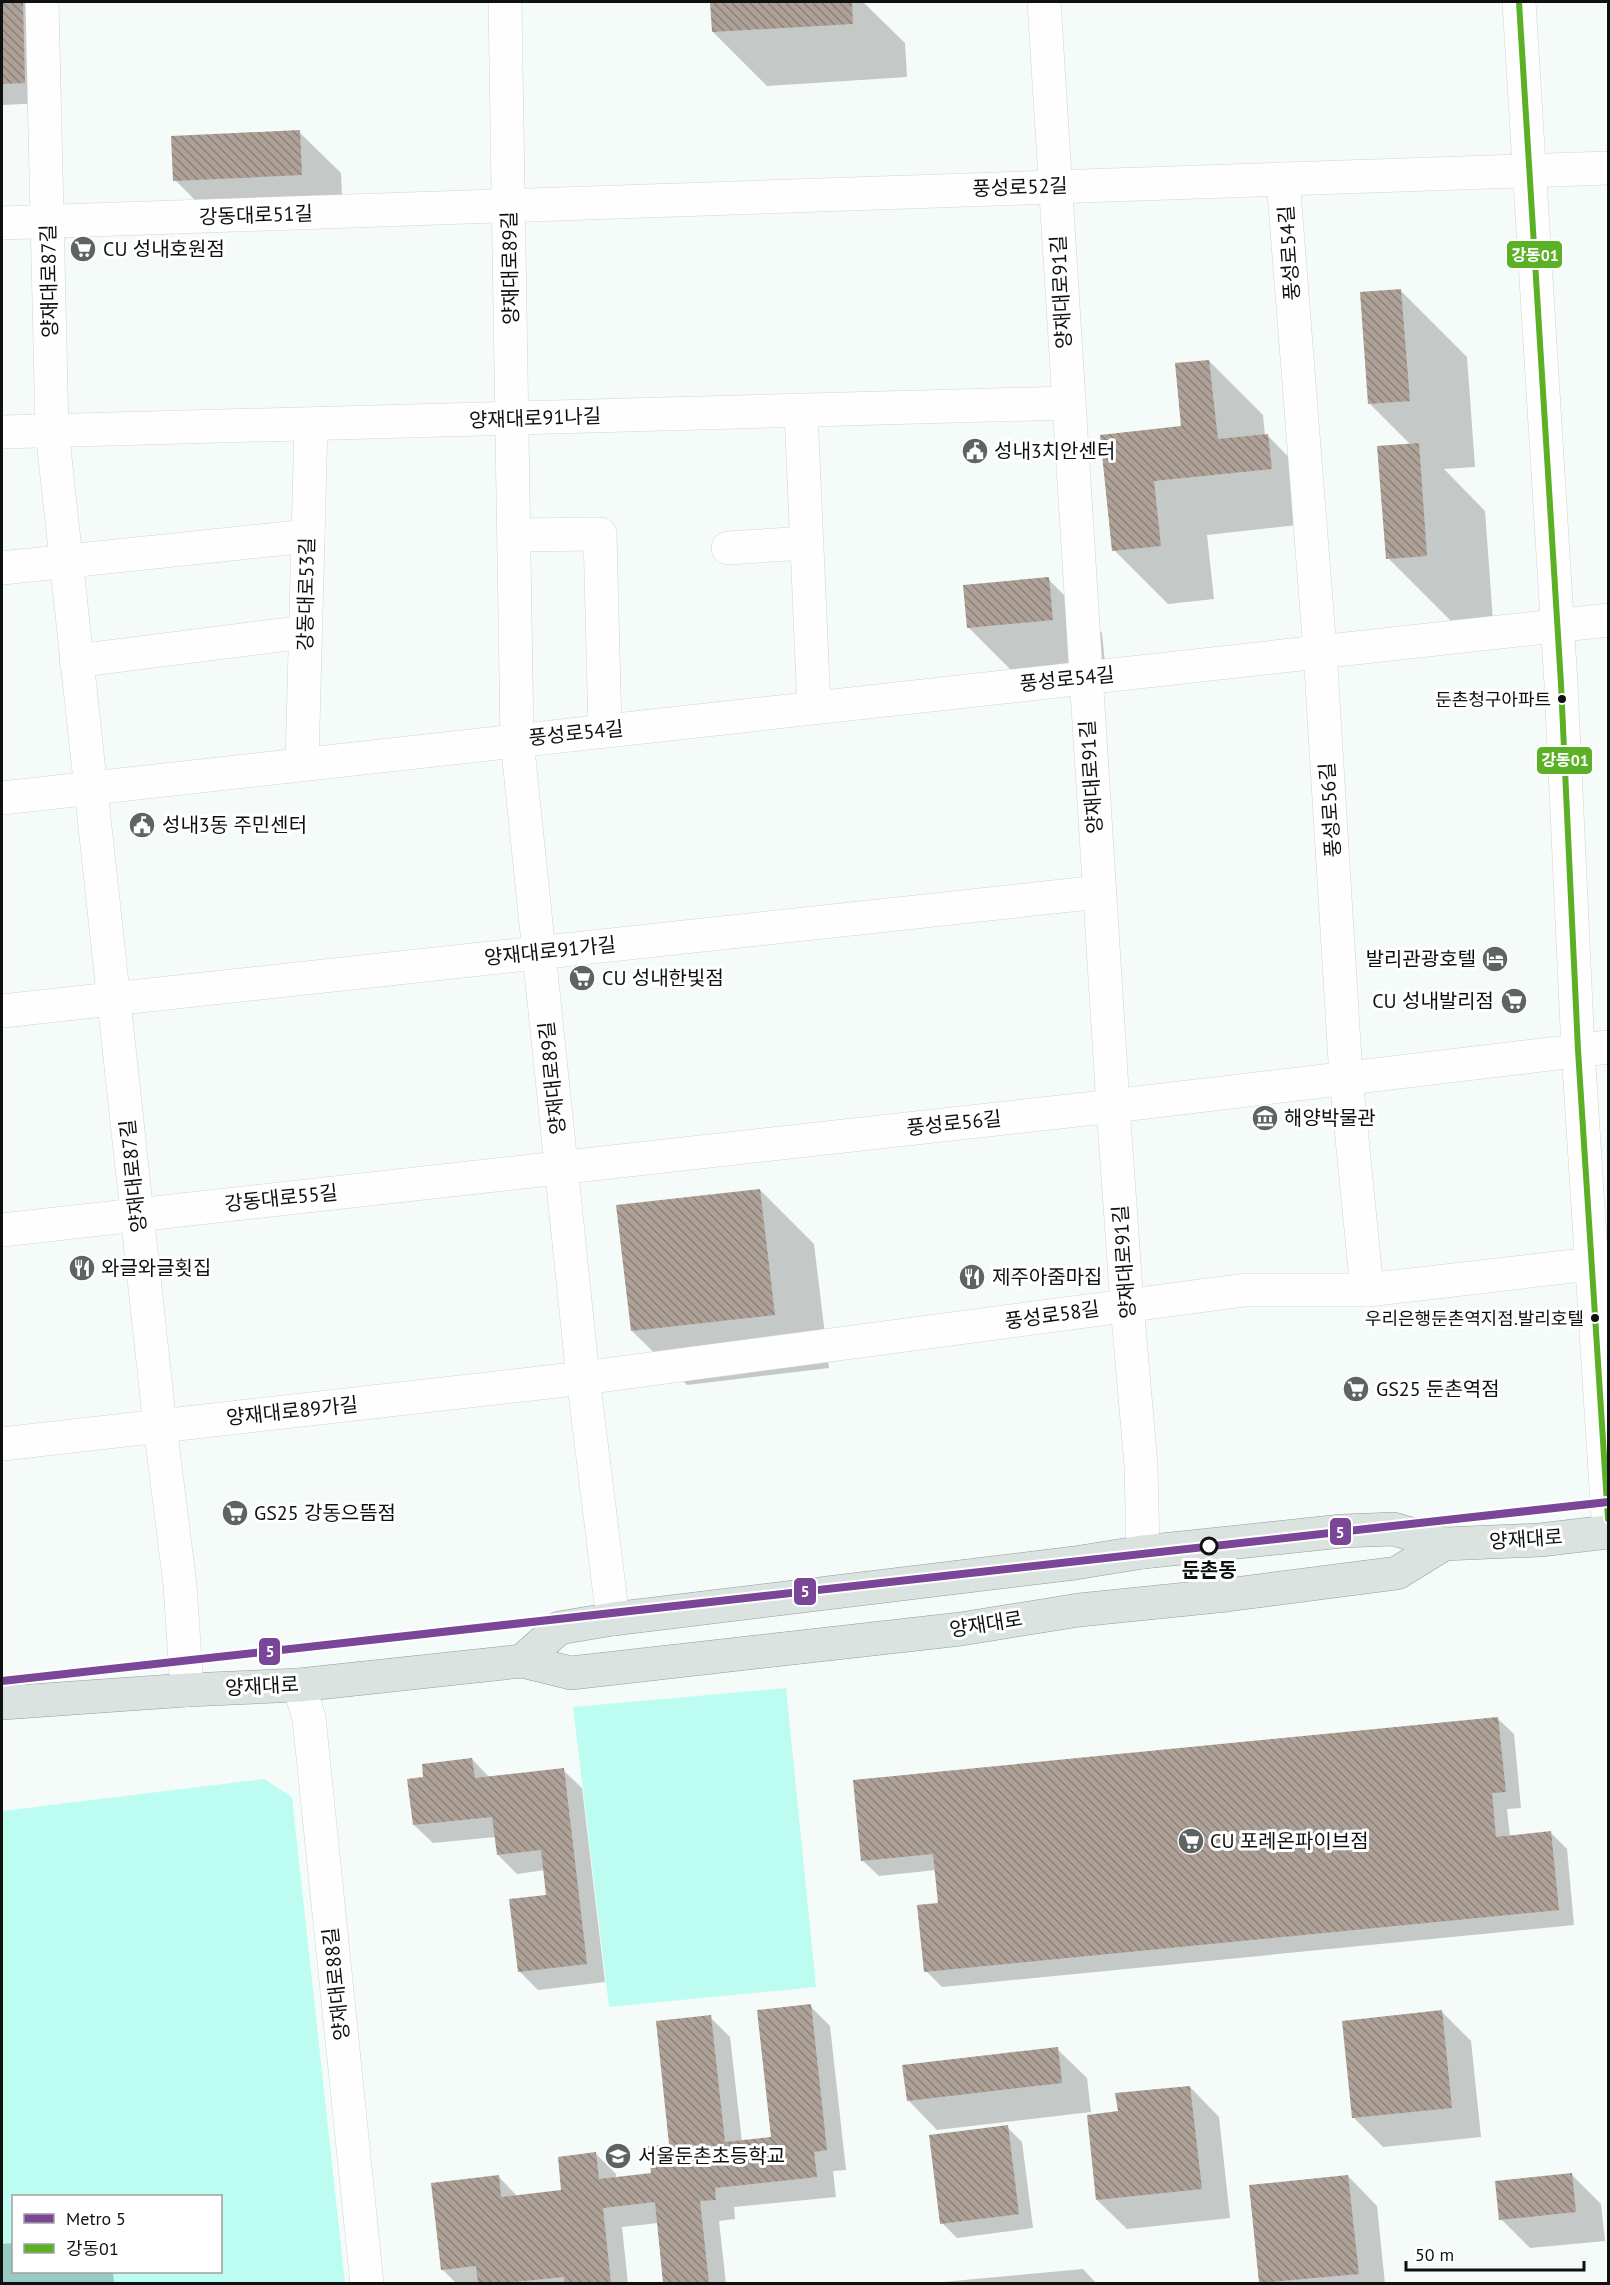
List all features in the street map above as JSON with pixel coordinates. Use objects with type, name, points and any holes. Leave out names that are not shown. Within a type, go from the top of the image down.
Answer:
[{"type":"main road","name":"양재대로","points":[[522,1661],[559,1628],[613,1619],[1075,1563],[1143,1552],[1342,1531],[1394,1529],[1444,1544],[1540,1540],[1608,1532]]},
{"type":"main road","name":"양재대로","points":[[2,1703],[299,1685],[522,1661],[571,1673],[961,1629],[1079,1610],[1227,1595],[1397,1573],[1444,1544]]},
{"type":"street","name":"양재대로87길","points":[[42,2],[52,430],[160,1426],[180,1585],[187,1690]]},
{"type":"street","name":"양재대로89길","points":[[505,2],[517,740],[583,1378],[613,1619]]},
{"type":"street","name":"양재대로91길","points":[[1044,2],[1113,1106],[1141,1465],[1143,1552]]},
{"type":"street","points":[[1518,2],[1561,684],[1593,1048],[1608,1519]]},
{"type":"street","name":"풍성로52길","points":[[510,206],[1608,168]]},
{"type":"street","name":"풍성로54길","points":[[1283,179],[1320,651]]},
{"type":"street","name":"강동대로51길","points":[[2,223],[510,206]]},
{"type":"street","name":"양재대로91나길","points":[[2,432],[1068,403]]},
{"type":"street","points":[[801,411],[814,707]]},
{"type":"street","name":"강동대로53길","points":[[302,764],[311,424]]},
{"type":"street","points":[[514,535],[600,534],[605,730]]},
{"type":"street","points":[[2,567],[308,536]]},
{"type":"street","points":[[728,548],[806,543]]},
{"type":"street","name":"풍성로54길","points":[[517,740],[1608,620]]},
{"type":"street","points":[[76,661],[305,632]]},
{"type":"street","name":"풍성로56길","points":[[1320,651],[1346,1077],[1367,1290]]},
{"type":"street","points":[[2,798],[517,740]]},
{"type":"street","name":"양재대로91가길","points":[[2,1011],[1099,892]]},
{"type":"street","name":"풍성로56길","points":[[561,1168],[1113,1106],[1593,1048]]},
{"type":"street","name":"강동대로55길","points":[[2,1230],[137,1213],[561,1168]]},
{"type":"street","name":"풍성로58길","points":[[583,1378],[1245,1290],[1367,1290],[1601,1263]]},
{"type":"street","name":"양재대로89가길","points":[[2,1444],[583,1378]]},
{"type":"street","name":"양재대로88길","points":[[299,1685],[309,1718],[367,2283]]},
{"type":"green space","points":[[786,1688],[816,1987],[609,2007],[573,1707]]},
{"type":"green space","points":[[264,1779],[292,1797],[345,2283],[2,2283],[2,1811]]},
{"type":"building","points":[[2,2],[23,2],[25,83],[2,84]]},
{"type":"building","points":[[710,2],[852,2],[853,24],[712,32]]},
{"type":"building","points":[[300,130],[302,175],[173,181],[171,136]]},
{"type":"building","points":[[1401,289],[1410,401],[1368,404],[1360,292]]},
{"type":"building","points":[[1209,360],[1218,439],[1268,434],[1272,469],[1154,481],[1161,546],[1112,551],[1100,435],[1181,426],[1175,363]]},
{"type":"building","points":[[1419,443],[1427,556],[1386,559],[1377,446]]},
{"type":"building","points":[[1049,577],[1053,620],[967,628],[963,585]]},
{"type":"building","points":[[760,1189],[775,1315],[631,1331],[616,1205]]},
{"type":"building","points":[[1498,1717],[1506,1792],[1492,1793],[1496,1837],[1551,1831],[1559,1910],[924,1972],[917,1905],[938,1903],[933,1854],[861,1861],[853,1780]]},
{"type":"building","points":[[472,1758],[475,1778],[564,1768],[587,1964],[518,1972],[509,1899],[546,1895],[541,1850],[497,1855],[492,1817],[413,1825],[407,1779],[423,1777],[422,1764]]},
{"type":"building","points":[[811,2004],[827,2150],[814,2152],[817,2177],[715,2188],[716,2200],[700,2201],[709,2283],[663,2283],[655,2202],[603,2208],[611,2283],[564,2283],[564,2277],[504,2283],[478,2283],[476,2266],[441,2270],[431,2183],[499,2175],[501,2197],[561,2190],[558,2157],[596,2152],[599,2179],[651,2173],[648,2146],[669,2144],[656,2021],[711,2015],[725,2142],[771,2137],[757,2010]]},
{"type":"building","points":[[1442,2010],[1452,2108],[1352,2118],[1342,2021]]},
{"type":"building","points":[[1058,2047],[1062,2083],[907,2101],[902,2065]]},
{"type":"building","points":[[1190,2086],[1202,2189],[1096,2200],[1087,2115],[1118,2111],[1115,2093]]},
{"type":"building","points":[[1008,2125],[1019,2214],[940,2224],[929,2135]]},
{"type":"building","points":[[1572,2173],[1576,2212],[1499,2220],[1495,2181]]},
{"type":"building","points":[[1348,2175],[1359,2274],[1259,2283],[1249,2185]]},
{"type":"metro line","name":"5","points":[[2,1681],[1608,1502]]},
{"type":"transit line","name":"강동01","points":[[1519,2],[1561,684],[1578,1050],[1608,1519]]},
{"type":"place","name":"CU 성내호원점","points":[[83,249]]},
{"type":"place","name":"성내3치안센터","points":[[975,451]]},
{"type":"place","name":"둔촌청구아파트","points":[[1562,699]]},
{"type":"place","name":"성내3동 주민센터","points":[[142,825]]},
{"type":"place","name":"발리관광호텔","points":[[1495,959]]},
{"type":"place","name":"CU 성내한빛점","points":[[582,978]]},
{"type":"place","name":"CU 성내발리점","points":[[1514,1001]]},
{"type":"place","name":"해양박물관","points":[[1265,1118]]},
{"type":"place","name":"와글와글횟집","points":[[82,1268]]},
{"type":"place","name":"제주아줌마집","points":[[972,1277]]},
{"type":"place","name":"우리은행둔촌역지점.발리호텔","points":[[1595,1318]]},
{"type":"place","name":"GS25 둔촌역점","points":[[1356,1389]]},
{"type":"place","name":"GS25 강동으뜸점","points":[[235,1513]]},
{"type":"place","name":"둔촌동","points":[[1209,1546]]},
{"type":"place","name":"CU 포레온파이브점","points":[[1191,1841]]},
{"type":"place","name":"서울둔촌초등학교","points":[[618,2156]]}]
